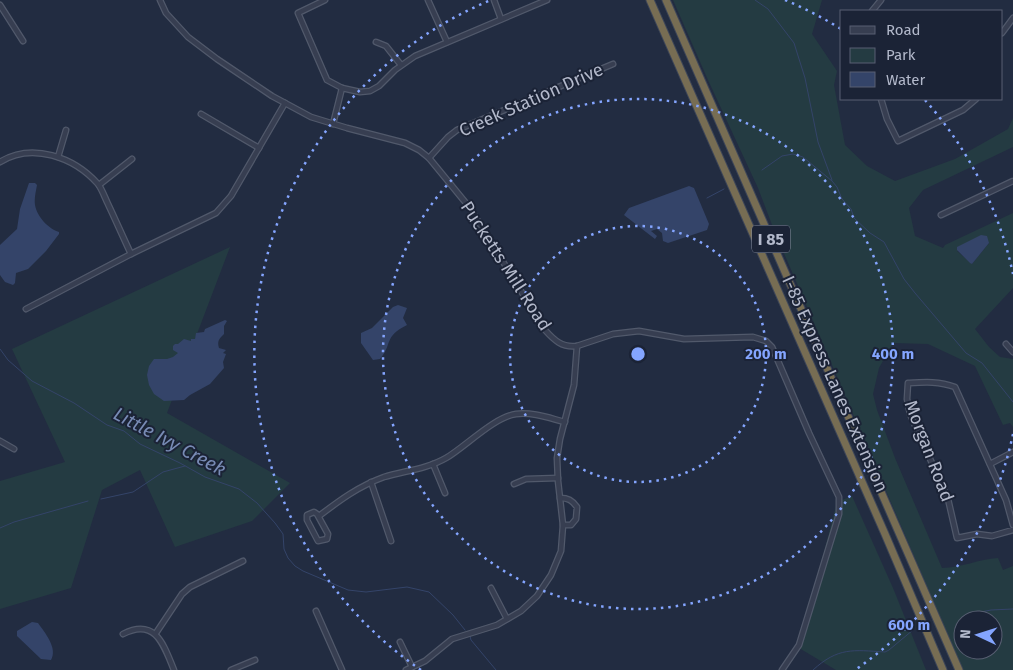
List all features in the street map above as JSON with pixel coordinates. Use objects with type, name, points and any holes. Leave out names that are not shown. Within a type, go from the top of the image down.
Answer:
[{"type":"highway","name":"I-85 Express Lanes Extension","points":[[650,0],[943,670]]},
{"type":"highway","name":"I-85 Express Lanes Extension","points":[[666,0],[959,670]]},
{"type":"street","name":"Pucketts Mill Road","points":[[160,0],[166,13],[188,37],[217,59],[285,103],[311,117],[405,143],[429,158],[470,208],[545,330],[561,344],[571,347],[577,346]]},
{"type":"street","points":[[325,0],[298,13],[327,80],[342,88],[360,92],[370,91],[379,86],[402,64],[415,56],[547,0]]},
{"type":"street","points":[[428,0],[448,42]]},
{"type":"street","points":[[494,0],[502,19]]},
{"type":"street","points":[[873,10],[881,0]]},
{"type":"street","points":[[0,5],[24,41]]},
{"type":"street","points":[[1003,32],[1013,18]]},
{"type":"street","points":[[376,42],[386,46],[402,64]]},
{"type":"street","name":"Creek Station Drive","points":[[429,158],[457,130],[613,64]]},
{"type":"street","points":[[333,124],[342,88]]},
{"type":"street","points":[[881,100],[887,119],[898,141],[963,110],[975,100]]},
{"type":"street","points":[[26,309],[131,254],[216,213],[231,196],[285,103]]},
{"type":"street","points":[[201,114],[259,148]]},
{"type":"street","points":[[58,157],[66,130]]},
{"type":"street","points":[[0,162],[8,157],[38,151],[66,159],[82,169],[99,185],[131,254]]},
{"type":"street","points":[[99,185],[132,159]]},
{"type":"street","points":[[941,215],[1013,181]]},
{"type":"street","points":[[406,670],[425,661],[452,638],[497,625],[520,611],[537,596],[551,575],[561,551],[563,526],[557,458],[574,385],[577,346],[613,334],[639,331],[684,340],[753,337],[766,341],[772,347],[839,498],[839,514],[799,645],[782,670]]},
{"type":"street","points":[[1006,344],[1013,352]]},
{"type":"street","name":"Morgan Road","points":[[1013,525],[1006,500],[956,387],[931,382],[908,383],[906,400],[910,414],[948,499],[957,538],[977,534],[992,536],[1013,530]]},
{"type":"street","points":[[318,516],[354,490],[371,482],[445,459],[501,419],[515,414],[532,414],[565,422]]},
{"type":"street","points":[[0,441],[14,449]]},
{"type":"street","points":[[990,464],[1013,452]]},
{"type":"street","points":[[433,464],[445,493]]},
{"type":"street","points":[[514,484],[526,479],[558,478]]},
{"type":"street","points":[[371,482],[391,541]]},
{"type":"street","points":[[560,498],[567,498],[573,501],[577,507],[576,520],[571,525],[563,526]]},
{"type":"street","points":[[314,512],[318,516],[328,534],[328,539],[324,541],[318,541],[307,520],[307,515],[310,513],[314,512]]},
{"type":"street","points":[[156,633],[182,594],[190,587],[242,561]]},
{"type":"street","points":[[491,588],[507,619]]},
{"type":"street","points":[[316,611],[342,670]]},
{"type":"street","points":[[123,634],[141,629],[156,633],[174,670]]},
{"type":"street","points":[[400,642],[412,667]]},
{"type":"street","points":[[231,670],[255,660]]},
{"type":"green space","points":[[673,0],[822,0],[812,34],[837,71],[834,85],[845,145],[867,166],[895,181],[955,159],[1008,129],[1013,118],[1013,147],[923,190],[909,208],[915,236],[943,248],[945,245],[1013,213],[1013,288],[975,329],[989,347],[1000,357],[1013,359],[1013,427],[1010,423],[1003,425],[975,366],[928,344],[893,343],[879,368],[873,394],[895,458],[942,568],[998,558],[1003,570],[1013,566],[1013,670],[963,670],[959,660],[1003,660],[1003,610],[953,610],[953,647],[774,230],[758,188]],"holes":[[[989,243],[972,264],[957,251]]]},
{"type":"green space","points":[[230,247],[167,413],[290,483],[252,521],[175,547],[140,470],[102,490],[71,588],[0,609],[0,481],[65,462],[12,349]]},
{"type":"green space","points":[[852,496],[893,588],[926,670],[836,670],[799,648],[837,502]]},
{"type":"water","points":[[29,183],[37,185],[35,202],[38,214],[59,234],[46,251],[28,269],[16,273],[13,285],[5,282],[0,275],[0,245],[17,229],[20,209]]},
{"type":"water","points":[[689,186],[694,188],[709,224],[707,230],[668,243],[663,241],[662,233],[657,229],[651,231],[657,236],[655,239],[624,215],[629,208]]},
{"type":"water","points":[[981,235],[987,236],[989,243],[972,264],[957,250],[957,247]]},
{"type":"water","points":[[398,305],[407,308],[403,318],[407,325],[394,333],[380,359],[373,360],[361,343],[361,333],[372,328],[393,307]]},
{"type":"water","points":[[225,320],[227,321],[224,326],[224,334],[218,344],[219,348],[226,350],[223,353],[226,354],[223,362],[224,368],[210,384],[184,400],[164,401],[154,394],[149,385],[147,375],[149,366],[154,359],[173,357],[178,353],[173,350],[175,344],[184,339],[191,341],[191,339],[195,339],[196,333],[204,332],[205,329]]},
{"type":"water","points":[[32,622],[38,623],[50,641],[53,651],[51,660],[41,659],[17,636],[17,631]]},
{"type":"waterway","points":[[755,0],[768,9],[794,43],[805,78],[818,142],[832,180]]},
{"type":"waterway","points":[[762,170],[782,156],[793,154],[803,157],[832,181],[842,199],[851,209],[854,218],[870,233],[884,242],[904,279],[915,293],[966,353],[982,363],[1013,402]]},
{"type":"waterway","points":[[707,198],[724,189]]},
{"type":"waterway","name":"Little Ivy Creek","points":[[0,349],[8,360],[32,381],[74,403],[107,425],[124,431],[140,444],[205,477],[239,489],[257,503],[275,523],[283,534],[284,549],[288,558],[303,571],[348,590],[366,592],[407,587],[429,592],[453,615],[465,630]]},
{"type":"waterway","points":[[101,499],[133,492],[163,472],[185,466]]},
{"type":"waterway","points":[[0,528],[14,522],[88,501]]},
{"type":"waterway","name":"Little Ivy Creek","points":[[991,610],[1013,609]]},
{"type":"waterway","name":"Little Ivy Creek","points":[[813,670],[830,657],[838,654],[855,651],[885,652],[913,630]]},
{"type":"waterway","name":"Little Ivy Creek","points":[[470,636],[471,640],[496,670]]}]
